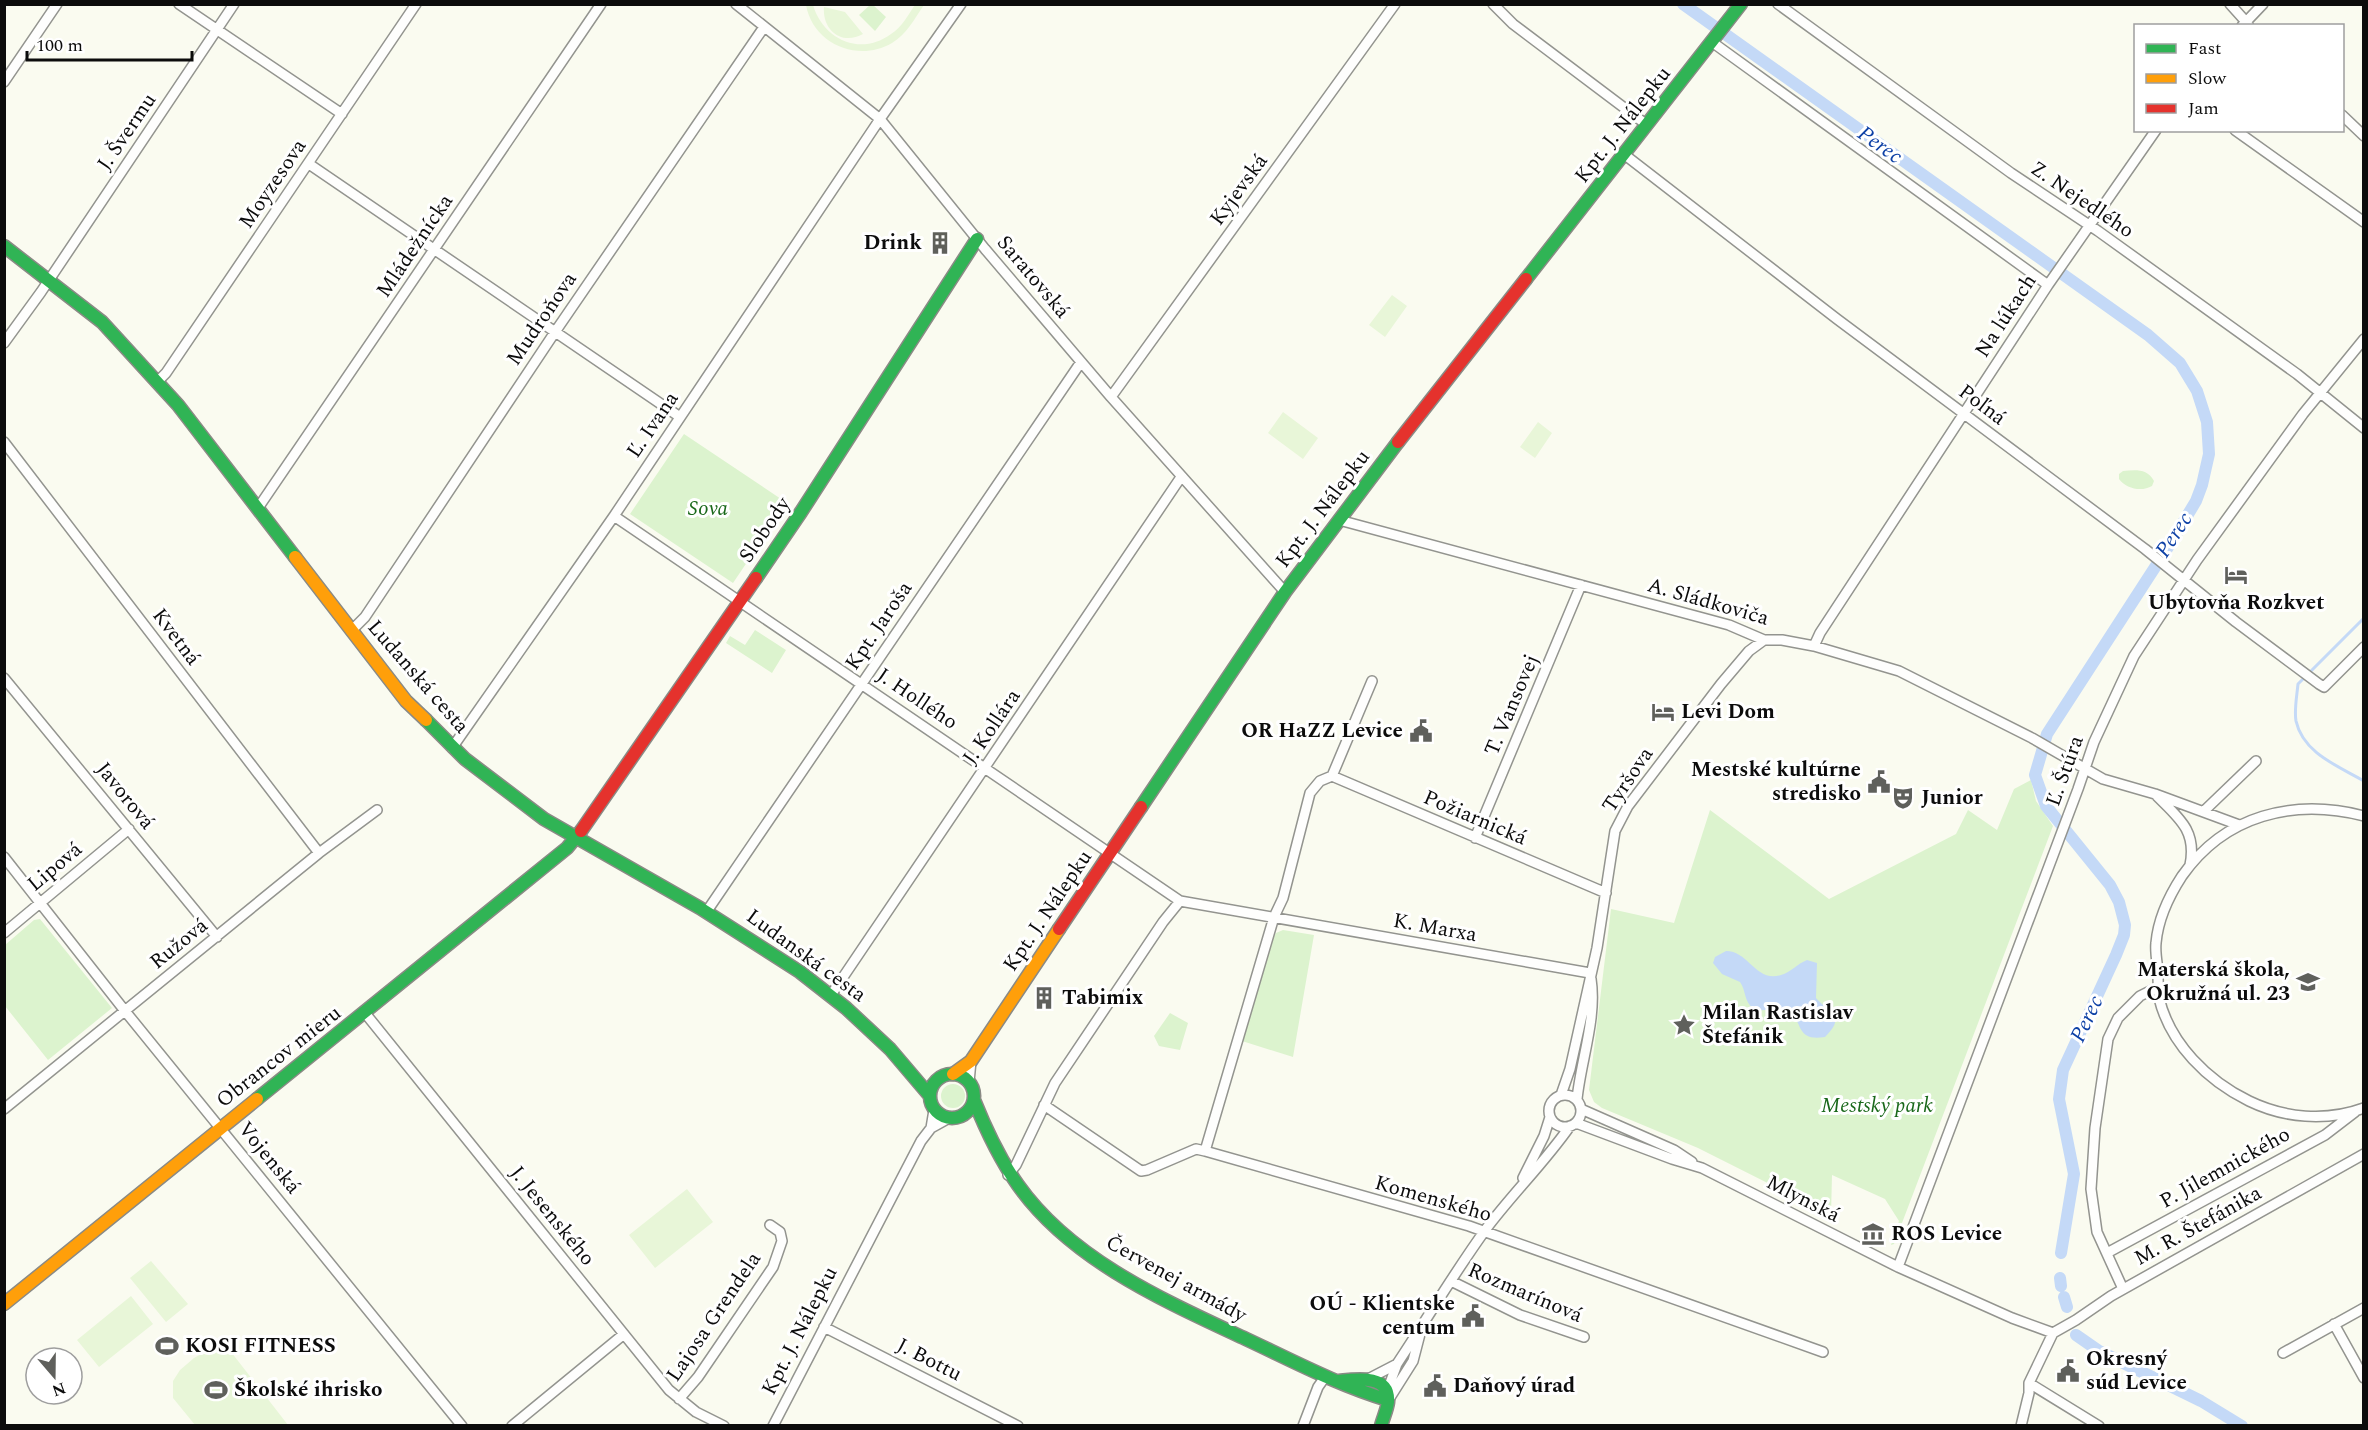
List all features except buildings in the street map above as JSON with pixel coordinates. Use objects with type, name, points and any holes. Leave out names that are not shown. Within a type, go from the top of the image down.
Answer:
[{"type":"street","points":[[4,82],[57,4]]},
{"type":"street","points":[[179,4],[342,114]]},
{"type":"street","name":"J. Švermu","points":[[4,343],[234,4]]},
{"type":"street","name":"Moyzesova","points":[[157,382],[166,373],[416,4]]},
{"type":"street","name":"Mládežnícka","points":[[258,508],[601,4]]},
{"type":"street","name":"Saratovská","points":[[736,4],[880,119],[977,239],[1111,397],[1285,592]]},
{"type":"street","name":"Ľ. Ivana","points":[[452,748],[614,516],[880,119],[961,4]]},
{"type":"street","name":"Kyjevská","points":[[1111,397],[1395,4]]},
{"type":"street","points":[[1493,4],[1513,24],[1647,125]]},
{"type":"street","name":"Kpt. J. Nálepku","points":[[952,1074],[971,1061],[1285,592],[1741,4]]},
{"type":"street","name":"Z. Nejedlého","points":[[1778,4],[2320,392],[2364,428]]},
{"type":"street","points":[[2230,4],[2246,24],[2263,4]]},
{"type":"street","name":"Mudroňova","points":[[351,631],[365,617],[555,332],[764,27]]},
{"type":"street","points":[[1714,40],[2050,282]]},
{"type":"street","points":[[2344,117],[2364,136]]},
{"type":"street","name":"Na lúkach","points":[[1818,647],[1820,633],[2050,282],[2155,132]]},
{"type":"street","points":[[2238,132],[2364,222]]},
{"type":"street","name":"Poľná","points":[[1624,155],[2319,684],[2324,687],[2364,647]]},
{"type":"street","points":[[309,164],[680,417]]},
{"type":"street","name":"Slobody","points":[[576,838],[801,512],[977,239]]},
{"type":"street","name":"Ludanská cesta","points":[[4,246],[102,322],[157,382],[258,508],[406,701],[452,748],[517,801],[576,838],[707,911],[763,946],[831,995],[859,1019],[908,1068],[930,1096]]},
{"type":"street","name":"Ľ. Štúra","points":[[1898,1267],[2061,836],[2094,742],[2134,656],[2184,580],[2320,392],[2364,339]]},
{"type":"street","name":"Kpt. Jaroša","points":[[707,911],[1082,362]]},
{"type":"street","name":"Kvetná","points":[[4,442],[319,853]]},
{"type":"street","name":"J. Kollára","points":[[831,995],[1181,477]]},
{"type":"street","name":"J. Hollého","points":[[614,516],[1110,853]]},
{"type":"street","name":"A. Sládkoviča","points":[[1339,520],[1741,629],[1764,640],[1782,640],[1818,647],[1899,671],[2038,742],[2103,779],[2156,794],[2239,825]]},
{"type":"street","name":"T. Vansovej","points":[[1475,838],[1581,585]]},
{"type":"street","name":"Tyršova","points":[[1561,1095],[1570,1069],[1597,948],[1615,831],[1629,806],[1721,684],[1749,651],[1764,640]]},
{"type":"street","name":"Javorová","points":[[4,678],[217,937]]},
{"type":"street","points":[[1205,1151],[1274,917],[1283,898],[1310,793],[1320,781],[1332,776],[1372,681]]},
{"type":"street","points":[[2204,811],[2256,761]]},
{"type":"street","name":"Požiarnická","points":[[1332,776],[1606,893]]},
{"type":"street","points":[[2156,794],[2184,823],[2193,851],[2190,866]]},
{"type":"street","points":[[2360,1109],[2316,1116],[2288,1115],[2264,1109],[2237,1095],[2199,1067],[2185,1050],[2166,1017],[2159,996],[2156,943],[2162,913],[2174,887],[2190,866],[2215,841],[2239,825],[2271,814],[2296,809],[2325,809],[2364,816]]},
{"type":"street","name":"Ružová","points":[[4,1109],[319,853],[377,810]]},
{"type":"street","name":"Lipová","points":[[4,933],[129,829]]},
{"type":"street","name":"Obrancov mieru","points":[[4,1304],[558,856],[576,838]]},
{"type":"street","name":"K. Marxa","points":[[1110,853],[1180,901],[1590,973]]},
{"type":"street","name":"Vojenská","points":[[4,857],[125,1011],[462,1425]]},
{"type":"street","points":[[1008,1175],[1016,1165],[1057,1080],[1163,922],[1180,901]]},
{"type":"street","name":"Tyršova","points":[[1577,1100],[1580,1071],[1594,999],[1590,973]]},
{"type":"street","points":[[2123,1289],[2097,1232],[2091,1189],[2093,1151],[2108,1039],[2118,1018],[2140,996],[2158,987]]},
{"type":"street","name":"J. Jesenského","points":[[365,1013],[679,1400],[696,1412],[724,1425]]},
{"type":"street","name":"Kpt. J. Nálepku","points":[[969,1082],[971,1061]]},
{"type":"street","name":"Ludanská cesta","points":[[908,1068],[938,1079]]},
{"type":"street","points":[[954,1118],[969,1111],[974,1100],[973,1089],[969,1082],[961,1076],[952,1074],[938,1079],[932,1087],[930,1096],[934,1110],[939,1115],[981,1124]]},
{"type":"street","points":[[1381,1425],[1390,1383],[1397,1364],[1422,1329],[1451,1281],[1517,1188],[1580,1116],[1581,1109],[1577,1100],[1572,1096],[1561,1095],[1551,1103],[1550,1117],[1544,1136],[1517,1188]]},
{"type":"street","name":"Červenej armády","points":[[974,1100],[981,1124],[1008,1175],[1074,1243],[1125,1279],[1329,1379],[1388,1400]]},
{"type":"street","name":"Komenského","points":[[1044,1105],[1141,1171],[1151,1169],[1196,1149],[1205,1151],[1485,1232],[1823,1352]]},
{"type":"street","name":"Mlynská","points":[[1581,1109],[1674,1150],[1702,1168],[1898,1267],[2012,1318],[2054,1333]]},
{"type":"street","name":"P. Jilemnického","points":[[2107,1253],[2325,1135],[2360,1109]]},
{"type":"street","name":"Kpt. J. Nálepku","points":[[773,1425],[921,1141],[931,1128],[934,1110]]},
{"type":"street","points":[[1550,1117],[1555,1124],[1562,1126],[1573,1124]]},
{"type":"street","name":"Kpt. J. Nálepku","points":[[931,1128],[954,1118]]},
{"type":"street","name":"Mlynská","points":[[1573,1124],[1702,1168]]},
{"type":"street","name":"M. R. Štefánika","points":[[2054,1333],[2123,1289],[2364,1154]]},
{"type":"street","name":"Lajosa Grendela","points":[[679,1400],[698,1377],[773,1267],[782,1241],[780,1232],[770,1224]]},
{"type":"street","name":"Rozmarínová","points":[[1451,1281],[1520,1315],[1584,1337]]},
{"type":"street","points":[[2283,1353],[2364,1308]]},
{"type":"street","points":[[2334,1324],[2364,1378]]},
{"type":"street","name":"J. Bottu","points":[[824,1327],[1018,1425]]},
{"type":"street","points":[[1388,1400],[1413,1361],[1422,1329]]},
{"type":"street","points":[[2021,1425],[2029,1393],[2029,1383],[2054,1333]]},
{"type":"street","points":[[512,1425],[624,1334]]},
{"type":"street","points":[[1303,1425],[1318,1387],[1329,1379],[1370,1377],[1397,1364]]},
{"type":"street","points":[[1370,1377],[1382,1385],[1388,1400]]},
{"type":"street","points":[[2029,1383],[2099,1425]]},
{"type":"green space","points":[[806,5],[813,5],[825,27],[834,35],[855,44],[867,44],[879,41],[891,34],[902,24],[915,5],[924,5],[897,40],[879,49],[865,51],[839,46],[827,39],[810,19]]},
{"type":"green space","points":[[870,5],[886,17],[875,31],[859,15]]},
{"type":"green space","points":[[824,7],[845,12],[863,34],[848,38],[835,34],[826,23]]},
{"type":"green space","points":[[1392,295],[1407,306],[1385,337],[1369,325]]},
{"type":"green space","points":[[1283,412],[1318,438],[1303,459],[1268,433]]},
{"type":"green space","points":[[1538,422],[1552,433],[1535,458],[1520,447]]},
{"type":"green space","name":"Sova","points":[[684,434],[787,503],[733,583],[630,514]]},
{"type":"green space","points":[[2136,470],[2148,474],[2154,481],[2152,486],[2139,489],[2126,485],[2119,479],[2119,474],[2123,471]]},
{"type":"green space","points":[[755,630],[786,650],[772,673],[726,643],[730,636],[745,645]]},
{"type":"green space","name":"Mestský park","points":[[2031,780],[2036,801],[2053,826],[1894,1244],[1891,1245],[1899,1221],[1885,1199],[1832,1175],[1831,1215],[1698,1148],[1602,1108],[1594,1102],[1589,1090],[1611,909],[1674,923],[1710,810],[1829,899],[1956,834],[1968,810],[1997,830],[2014,789]]},
{"type":"green space","points":[[40,919],[112,1008],[48,1060],[5,1006],[5,945],[34,920]]},
{"type":"green space","points":[[1283,930],[1314,935],[1293,1057],[1242,1041],[1272,939],[1276,933]]},
{"type":"green space","points":[[1170,1013],[1188,1023],[1180,1050],[1159,1046],[1154,1036]]},
{"type":"green space","points":[[948,1084],[958,1084],[965,1091],[965,1101],[958,1108],[948,1108],[941,1101],[941,1091]]},
{"type":"green space","points":[[687,1189],[713,1222],[655,1268],[629,1235]]},
{"type":"green space","points":[[151,1261],[188,1304],[166,1322],[130,1278]]},
{"type":"green space","points":[[131,1296],[153,1324],[99,1367],[77,1340]]},
{"type":"green space","name":"Školské ihrisko","points":[[228,1348],[288,1425],[195,1425],[173,1398],[173,1381],[180,1370],[194,1358],[210,1349]]},
{"type":"water","points":[[1726,951],[1734,952],[1765,975],[1772,976],[1785,974],[1807,960],[1817,963],[1816,998],[1834,1015],[1835,1024],[1831,1030],[1825,1037],[1815,1038],[1804,1033],[1796,1019],[1786,1010],[1753,1008],[1748,1003],[1740,982],[1722,974],[1713,963],[1715,957]]},
{"type":"waterway","name":"Perec","points":[[1683,4],[2148,335],[2180,363],[2197,391],[2207,422],[2209,454],[2196,501],[2047,734],[2035,775],[2046,806],[2110,885],[2119,902],[2125,925],[2124,935],[2116,955],[2063,1070],[2059,1099],[2074,1174],[2061,1253]]},
{"type":"waterway","points":[[2364,618],[2298,684],[2295,712],[2300,732],[2306,742],[2333,764],[2364,781]]},
{"type":"waterway","name":"Perec","points":[[2060,1278],[2061,1286]]},
{"type":"waterway","name":"Perec","points":[[2064,1297],[2067,1307]]},
{"type":"waterway","name":"Perec","points":[[2076,1335],[2099,1351],[2201,1401],[2242,1426]]},
{"type":"traffic: fast","points":[[1526,279],[1741,4]]},
{"type":"traffic: fast","points":[[756,578],[977,239]]},
{"type":"traffic: fast","points":[[4,246],[102,322],[178,405],[295,557]]},
{"type":"traffic: fast","points":[[1141,807],[1285,592],[1398,442]]},
{"type":"traffic: fast","points":[[426,720],[465,759],[544,819],[700,908],[800,972],[846,1008],[890,1049],[930,1096]]},
{"type":"traffic: fast","points":[[257,1099],[567,848],[581,831]]},
{"type":"traffic: fast","points":[[952,1074],[968,1080],[974,1096],[968,1112],[952,1118],[936,1112],[930,1096],[936,1080],[952,1074]]},
{"type":"traffic: fast","points":[[974,1100],[993,1144],[1018,1185],[1040,1212],[1092,1257],[1152,1293],[1184,1309],[1316,1372],[1388,1400]]},
{"type":"traffic: fast","points":[[1338,1381],[1371,1380],[1384,1387],[1388,1402],[1381,1426]]},
{"type":"traffic: slow","points":[[295,557],[406,701],[426,720]]},
{"type":"traffic: slow","points":[[953,1074],[971,1061],[1059,929]]},
{"type":"traffic: slow","points":[[4,1304],[257,1099]]},
{"type":"traffic: jam","points":[[1398,442],[1526,279]]},
{"type":"traffic: jam","points":[[581,831],[756,578]]},
{"type":"traffic: jam","points":[[1059,929],[1141,807]]},
{"type":"place","name":"Drink","points":[[940,243]]},
{"type":"place","name":"Ubytovňa Rozkvet","points":[[2236,575]]},
{"type":"place","name":"Levi Dom","points":[[1663,712]]},
{"type":"place","name":"OR HaZZ Levice","points":[[1421,731]]},
{"type":"place","name":"Mestské kultúrne stredisko","points":[[1879,782]]},
{"type":"place","name":"Junior","points":[[1903,798]]},
{"type":"place","name":"Materská škola, Okružná ul. 23","points":[[2308,982]]},
{"type":"place","name":"Tabimix","points":[[1044,998]]},
{"type":"place","name":"Milan Rastislav Štefánik","points":[[1684,1025]]},
{"type":"place","name":"ROS Levice","points":[[1873,1234]]},
{"type":"place","name":"OÚ - Klientske centum","points":[[1473,1316]]},
{"type":"place","name":"KOSI FITNESS","points":[[167,1346]]},
{"type":"place","name":"Okresný súd Levice","points":[[2068,1371]]},
{"type":"place","name":"Daňový úrad","points":[[1435,1386]]},
{"type":"place","name":"Školské ihrisko","points":[[216,1390]]}]
